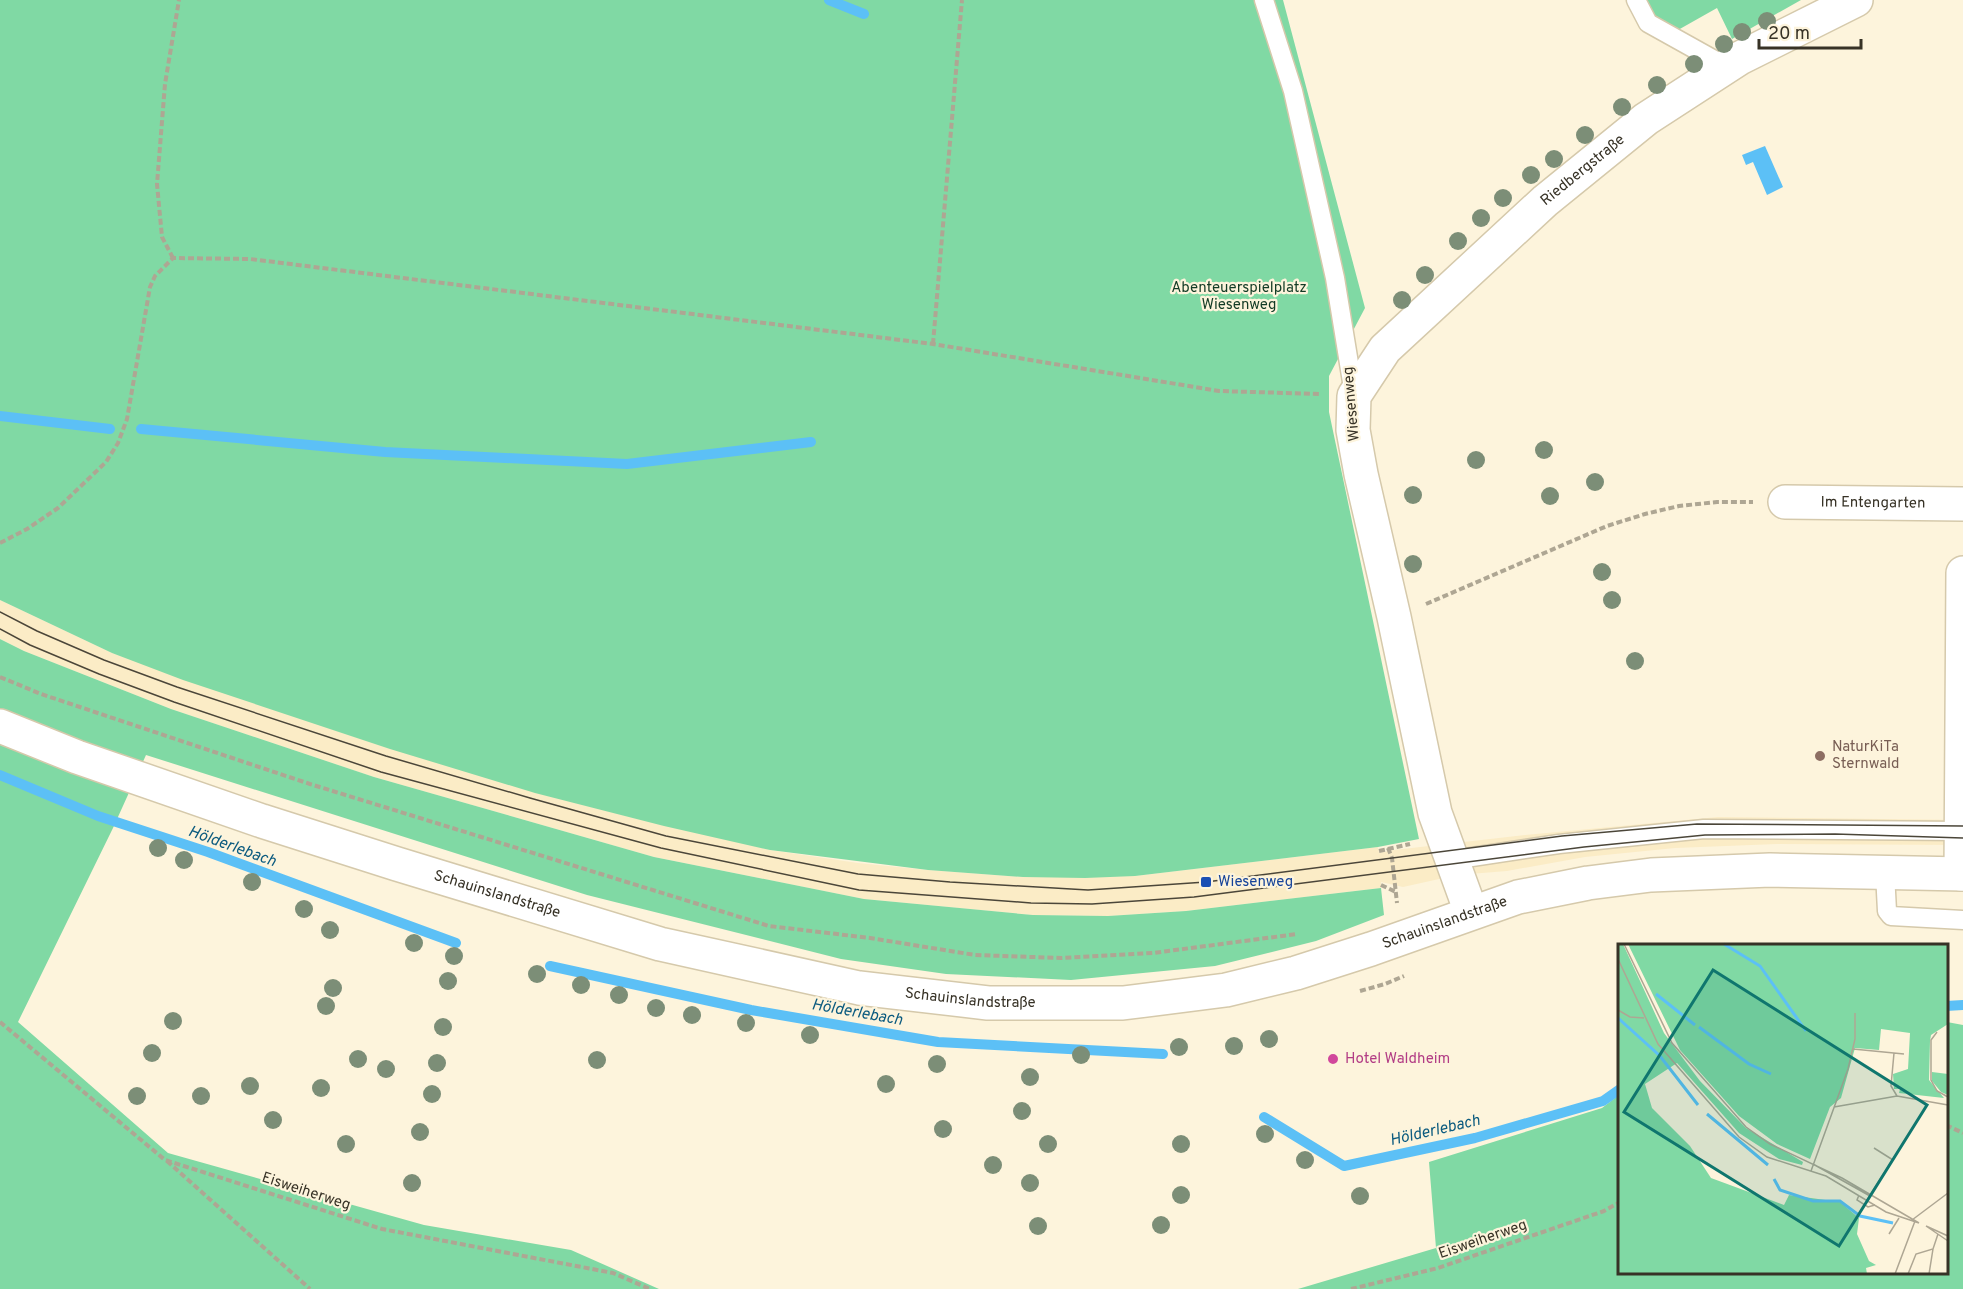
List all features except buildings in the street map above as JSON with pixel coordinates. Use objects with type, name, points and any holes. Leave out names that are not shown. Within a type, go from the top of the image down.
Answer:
[{"type":"main road","name":"Riedbergstraße","points":[[1354,396],[1384,349],[1545,201],[1647,119],[1726,67],[1856,0]]},
{"type":"main road","name":"Wiesenweg","points":[[1354,396],[1353,430],[1435,813],[1471,912]]},
{"type":"main road","name":"Im Entengarten","points":[[1785,502],[1963,504]]},
{"type":"main road","points":[[1962,874],[1963,573]]},
{"type":"main road","name":"Schauinslandstraße","points":[[0,726],[77,757],[262,821],[660,944],[859,988],[988,1004],[1123,1003],[1226,990],[1296,973],[1371,950],[1471,912],[1518,897],[1588,882],[1651,875],[1770,870],[1962,874]]},
{"type":"lane","name":"Wiesenweg","points":[[1264,0],[1293,91],[1335,278],[1354,396]]},
{"type":"lane","points":[[1636,0],[1648,23],[1726,67]]},
{"type":"lane","points":[[1452,860],[1559,844],[1704,829],[1961,831]]},
{"type":"lane","points":[[1885,873],[1887,911],[1892,916],[1963,920]]},
{"type":"path","points":[[174,258],[162,237],[157,184],[165,84],[179,0]]},
{"type":"path","points":[[933,344],[962,0]]},
{"type":"path","points":[[0,543],[27,529],[58,508],[106,462],[118,443],[127,419],[150,287],[155,276],[174,258],[250,259],[933,344],[1219,391],[1300,392],[1354,396]]},
{"type":"path","points":[[1394,617],[1607,526],[1645,514],[1679,506],[1717,502],[1785,502]]},
{"type":"path","points":[[0,677],[41,694],[310,784],[769,926],[870,938],[975,955],[1061,958],[1153,953],[1305,932]]},
{"type":"path","points":[[1388,848],[1392,858],[1397,906]]},
{"type":"path","points":[[1381,885],[1396,892]]},
{"type":"path","points":[[1350,994],[1406,975]]},
{"type":"path","name":"Eisweiherweg","points":[[0,1022],[165,1160],[382,1228],[613,1274],[650,1289]]},
{"type":"path","points":[[1948,1126],[1963,1133]]},
{"type":"path","points":[[165,1160],[310,1289]]},
{"type":"path","name":"Eisweiherweg","points":[[1351,1289],[1438,1268],[1604,1211],[1618,1203]]},
{"type":"shaded area","points":[[0,600],[112,653],[770,850],[858,863],[1023,877],[1135,876],[1378,847],[1379,853],[1525,835],[1718,817],[1963,820],[1963,845],[1777,844],[1675,848],[1585,857],[1507,871],[1457,875],[1403,887],[1381,882],[1381,888],[1186,911],[1108,916],[1033,915],[864,899],[654,857],[374,777],[171,709],[24,651],[0,639]]},
{"type":"green space","name":"Abenteuerspielplatz Wiesenweg","points":[[0,0],[1283,0],[1365,308],[1329,376],[1329,412],[1419,839],[1378,847],[1135,876],[1085,878],[1023,877],[928,870],[770,850],[535,793],[390,749],[183,680],[112,653],[0,600]]},
{"type":"green space","points":[[1644,0],[1801,0],[1732,39],[1717,8],[1678,30],[1652,17]]},
{"type":"green space","points":[[0,639],[24,651],[171,709],[374,777],[654,857],[864,899],[1033,915],[1108,916],[1186,911],[1381,888],[1384,915],[1316,941],[1215,966],[1071,980],[946,974],[841,959],[587,895],[146,755],[113,828],[18,1022],[168,1153],[424,1225],[571,1250],[659,1289],[0,1289]]},
{"type":"green space","points":[[1948,1022],[1963,1025],[1963,1289],[1298,1289],[1436,1248],[1429,1162],[1602,1108],[1618,1096],[1618,1274],[1948,1274]]},
{"type":"water","points":[[1765,146],[1783,187],[1767,195],[1753,162],[1746,165],[1742,155]]},
{"type":"waterway","points":[[829,0],[864,14]]},
{"type":"waterway","points":[[0,416],[110,429]]},
{"type":"waterway","points":[[141,429],[385,452],[627,464],[811,442]]},
{"type":"waterway","name":"Hölderlebach","points":[[0,775],[98,816],[208,852],[456,943]]},
{"type":"waterway","name":"Hölderlebach","points":[[550,966],[751,1010],[938,1042],[1163,1054]]},
{"type":"waterway","name":"Hölderlebach","points":[[1948,1006],[1963,1005]]},
{"type":"waterway","name":"Hölderlebach","points":[[1264,1117],[1344,1166],[1475,1138],[1603,1101],[1618,1090]]},
{"type":"tram line","points":[[0,612],[104,660],[177,687],[386,756],[666,836],[858,874],[1088,890],[1206,882],[1562,836],[1697,824],[1963,826]]},
{"type":"tram line","points":[[0,629],[30,645],[99,674],[174,702],[381,772],[661,848],[859,890],[1031,903],[1092,904],[1194,897],[1584,847],[1705,835],[1835,834],[1963,838]]},
{"type":"place","name":"NaturKiTa Sternwald","points":[[1820,756]]},
{"type":"place","name":"Wiesenweg","points":[[1206,882]]},
{"type":"place","name":"Hotel Waldheim","points":[[1333,1059]]}]
